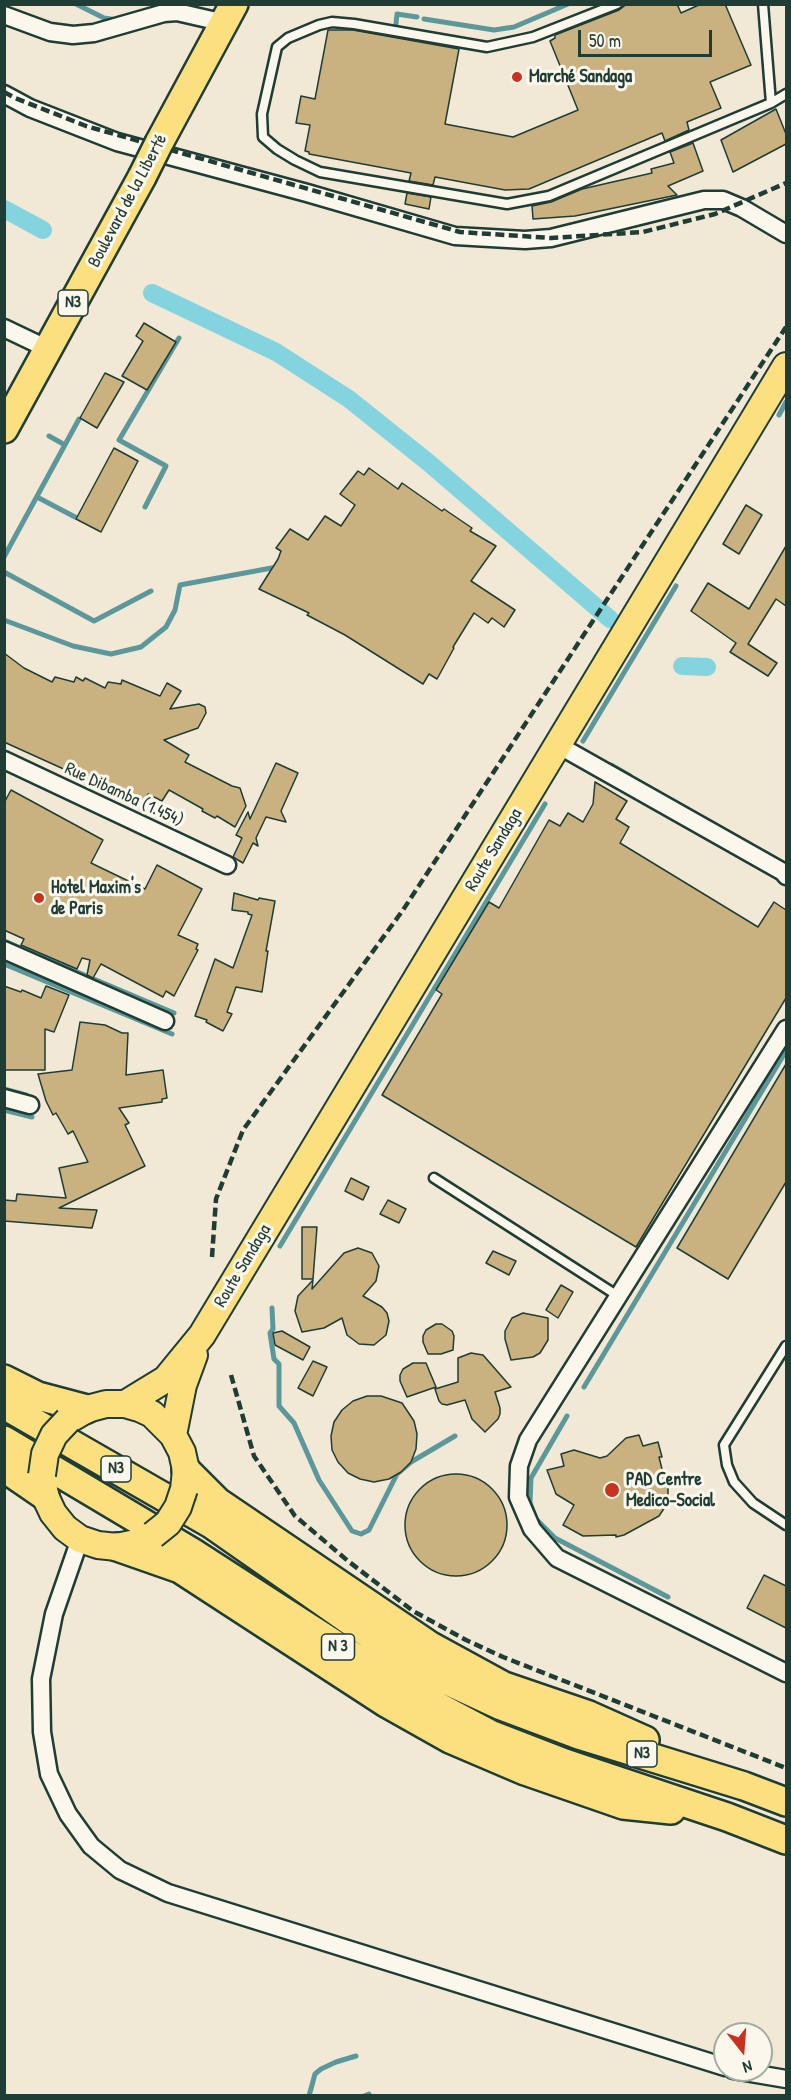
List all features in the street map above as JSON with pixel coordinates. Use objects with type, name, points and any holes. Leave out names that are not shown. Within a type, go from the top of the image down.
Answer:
[{"type":"highway","name":"Boulevard de la Liberté","points":[[4,429],[230,14]]},
{"type":"highway","points":[[4,1379],[78,1414]]},
{"type":"highway","name":"N3","points":[[4,1405],[211,1524],[413,1665],[499,1705],[579,1735],[744,1786],[786,1802]]},
{"type":"highway","name":"N 3","points":[[5,1440],[192,1552],[401,1687],[490,1734],[786,1840]]},
{"type":"highway","points":[[4,1468],[43,1486]]},
{"type":"highway","points":[[185,1480],[429,1646],[504,1686],[589,1715],[744,1786]]},
{"type":"highway","points":[[117,1547],[180,1569],[386,1702],[450,1739],[525,1771],[623,1805],[727,1817]]},
{"type":"main road","name":"Route Sandaga","points":[[202,1335],[786,366]]},
{"type":"main road","points":[[125,1404],[166,1379],[202,1335]]},
{"type":"main road","points":[[173,1435],[183,1385],[202,1335]]},
{"type":"main road","points":[[106,1404],[125,1404],[152,1414],[173,1435],[182,1452],[185,1480],[178,1507],[168,1523],[153,1535],[136,1543],[117,1547],[98,1545],[80,1539],[65,1528],[53,1514],[43,1486],[45,1454],[54,1435],[78,1414],[106,1404]]},
{"type":"street","points":[[4,15],[50,32],[73,35],[94,33],[171,13],[230,14]]},
{"type":"street","points":[[4,94],[30,108],[117,142],[307,193],[455,237],[525,240],[551,238],[704,200],[723,200],[736,204],[786,234]]},
{"type":"street","points":[[4,328],[48,349]]},
{"type":"street","points":[[558,745],[785,869]]},
{"type":"street","name":"Rue Dibamba (1.454)","points":[[4,760],[227,865]]},
{"type":"street","points":[[4,950],[165,1021]]},
{"type":"street","points":[[786,1029],[528,1440],[519,1466],[518,1497],[532,1529],[557,1558],[786,1673]]},
{"type":"street","points":[[4,1098],[30,1105]]},
{"type":"street","points":[[80,1539],[54,1614],[40,1679],[42,1732],[49,1774],[68,1814],[91,1846],[120,1870],[168,1893],[713,2063]]},
{"type":"lane","points":[[616,4],[533,37],[487,47],[354,24],[332,22],[313,27],[288,38],[277,47],[262,114],[263,137],[286,154],[320,172],[507,204],[549,196],[771,103],[786,94]]},
{"type":"lane","points":[[763,4],[771,103]]},
{"type":"lane","points":[[434,1178],[618,1296]]},
{"type":"lane","points":[[786,1346],[724,1445],[727,1465],[734,1482],[753,1503],[786,1525]]},
{"type":"building","points":[[627,4],[677,4],[681,13],[701,4],[725,4],[751,65],[710,82],[721,108],[687,122],[689,130],[665,141],[662,133],[529,189],[505,190],[435,177],[433,185],[409,181],[411,173],[309,154],[305,151],[310,125],[296,123],[301,96],[315,99],[328,30],[353,30],[459,49],[445,124],[513,137],[578,110],[550,41],[555,38],[555,35],[619,10]]},
{"type":"building","points":[[776,109],[786,134],[786,144],[733,172],[721,140]]},
{"type":"building","points":[[693,143],[703,171],[668,186],[677,195],[575,216],[533,219],[532,206],[551,202],[582,189],[652,173],[651,169],[674,163],[670,152]]},
{"type":"building","points":[[407,193],[431,197],[429,209],[405,204]]},
{"type":"building","points":[[144,323],[176,342],[147,390],[122,376],[143,341],[136,336]]},
{"type":"building","points":[[105,373],[124,382],[97,428],[80,418]]},
{"type":"building","points":[[114,448],[138,461],[101,532],[76,519]]},
{"type":"building","points":[[369,468],[398,489],[402,483],[442,511],[444,509],[472,528],[470,531],[496,546],[471,581],[515,610],[504,627],[492,618],[488,623],[474,613],[437,679],[429,674],[423,684],[345,635],[307,615],[309,613],[259,589],[278,559],[281,551],[276,548],[290,529],[308,540],[325,516],[341,526],[355,505],[340,494],[358,471],[364,475]]},
{"type":"building","points":[[746,505],[762,515],[739,554],[723,544]]},
{"type":"building","points":[[786,546],[786,606],[776,599],[748,644],[777,663],[768,676],[730,652],[736,643],[691,611],[708,583],[749,609]]},
{"type":"building","points":[[4,653],[24,668],[52,682],[55,677],[74,682],[76,677],[83,681],[85,678],[105,688],[108,682],[121,684],[122,680],[160,696],[167,683],[181,691],[170,709],[199,704],[205,707],[206,713],[198,728],[164,740],[189,755],[185,762],[240,788],[246,806],[235,827],[217,816],[215,818],[202,811],[203,809],[169,790],[162,801],[148,794],[143,803],[134,797],[129,802],[79,776],[4,742]]},
{"type":"building","points":[[276,763],[298,773],[281,811],[286,822],[266,817],[256,838],[258,846],[253,843],[243,863],[233,857],[242,838],[236,835],[248,812],[250,819]]},
{"type":"building","points":[[595,782],[627,801],[616,819],[629,827],[620,843],[758,927],[774,902],[786,910],[786,998],[636,1247],[382,1095],[442,994],[436,990],[489,902],[499,908],[549,820],[560,826],[568,813],[583,822],[593,804]]},
{"type":"building","points":[[11,790],[103,840],[91,863],[145,889],[157,865],[202,889],[178,935],[198,944],[196,949],[198,950],[174,996],[166,991],[163,997],[101,964],[93,978],[87,975],[90,960],[82,958],[77,969],[21,945],[24,939],[4,930],[4,803]]},
{"type":"building","points":[[234,893],[258,900],[259,898],[275,901],[266,951],[268,951],[262,992],[236,987],[227,1012],[232,1014],[223,1031],[206,1022],[207,1020],[195,1016],[215,959],[233,968],[252,915],[248,912],[232,910]]},
{"type":"building","points":[[4,986],[41,998],[46,986],[69,995],[54,1032],[45,1029],[45,1070],[4,1070]]},
{"type":"building","points":[[80,1022],[105,1025],[122,1033],[128,1033],[126,1075],[163,1070],[167,1098],[162,1099],[162,1102],[119,1108],[129,1123],[125,1125],[145,1166],[59,1208],[97,1210],[92,1228],[4,1221],[4,1200],[16,1201],[17,1194],[66,1198],[59,1168],[88,1162],[73,1131],[68,1134],[56,1113],[53,1115],[38,1074],[72,1070]]},
{"type":"building","points":[[786,1064],[786,1182],[728,1279],[677,1248]]},
{"type":"building","points":[[351,1178],[369,1187],[363,1200],[345,1191]]},
{"type":"building","points":[[388,1200],[406,1209],[399,1223],[380,1214]]},
{"type":"building","points":[[302,1227],[317,1227],[313,1279],[302,1279]]},
{"type":"building","points":[[358,1248],[372,1253],[379,1266],[376,1281],[363,1296],[382,1307],[387,1313],[389,1321],[386,1335],[374,1345],[359,1344],[347,1335],[342,1318],[324,1328],[302,1332],[295,1311],[298,1296],[313,1280],[312,1289],[344,1253]]},
{"type":"building","points":[[493,1251],[516,1261],[509,1275],[486,1263]]},
{"type":"building","points":[[561,1285],[573,1292],[558,1318],[546,1310]]},
{"type":"building","points":[[523,1313],[548,1318],[548,1340],[540,1353],[533,1357],[511,1360],[505,1331],[512,1318]]},
{"type":"building","points":[[436,1324],[442,1324],[452,1331],[453,1350],[441,1354],[428,1354],[423,1336],[426,1330]]},
{"type":"building","points":[[282,1331],[310,1347],[303,1360],[275,1345],[273,1333]]},
{"type":"building","points":[[471,1353],[483,1355],[511,1387],[495,1392],[500,1414],[485,1432],[472,1419],[465,1400],[447,1405],[442,1404],[435,1389],[458,1382],[458,1358]]},
{"type":"building","points":[[313,1361],[327,1367],[313,1396],[298,1388]]},
{"type":"building","points":[[413,1363],[426,1363],[436,1387],[407,1397],[400,1381],[400,1375],[403,1369]]},
{"type":"building","points":[[367,1396],[381,1396],[402,1403],[414,1421],[417,1434],[416,1449],[411,1462],[389,1479],[374,1482],[348,1473],[338,1462],[332,1450],[331,1436],[334,1422],[342,1410],[353,1401]]},
{"type":"building","name":"PAD Centre Medico-Social","points":[[639,1435],[643,1446],[658,1442],[662,1457],[659,1457],[666,1485],[668,1484],[668,1495],[665,1507],[659,1516],[616,1537],[616,1535],[583,1536],[563,1525],[574,1505],[556,1494],[547,1470],[564,1466],[561,1454],[574,1450],[600,1458],[607,1456],[626,1438]]},
{"type":"building","points":[[456,1474],[476,1478],[492,1489],[503,1505],[507,1525],[503,1545],[492,1561],[476,1572],[456,1576],[436,1572],[420,1561],[409,1545],[405,1525],[409,1505],[420,1489],[436,1478]]},
{"type":"building","points":[[764,1575],[786,1586],[786,1628],[747,1608]]},
{"type":"waterway","points":[[76,4],[104,18],[117,20]]},
{"type":"waterway","points":[[424,19],[494,30],[514,27],[568,4]]},
{"type":"waterway","points":[[395,33],[397,14],[417,17]]},
{"type":"waterway","points":[[4,209],[43,230]]},
{"type":"waterway","points":[[152,293],[276,352],[349,399],[429,463],[610,619]]},
{"type":"waterway","points":[[145,507],[166,466],[119,440],[179,338]]},
{"type":"waterway","points":[[779,415],[786,402]]},
{"type":"waterway","points":[[4,557],[79,419]]},
{"type":"waterway","points":[[49,436],[65,445]]},
{"type":"waterway","points":[[37,497],[75,517]]},
{"type":"waterway","points":[[4,620],[73,646],[111,654],[141,647],[166,627],[175,610],[180,585],[277,567]]},
{"type":"waterway","points":[[4,572],[94,621],[151,591]]},
{"type":"waterway","points":[[583,741],[676,586]]},
{"type":"waterway","points":[[682,666],[707,667]]},
{"type":"waterway","points":[[611,765],[630,776]]},
{"type":"waterway","points":[[280,1246],[545,804]]},
{"type":"waterway","points":[[4,941],[174,1013]]},
{"type":"waterway","points":[[4,964],[172,1034]]},
{"type":"waterway","points":[[584,1387],[786,1051]]},
{"type":"waterway","points":[[4,1089],[26,1095]]},
{"type":"waterway","points":[[4,1110],[32,1117]]},
{"type":"waterway","points":[[272,1308],[273,1329],[270,1333],[274,1359],[279,1364],[279,1406],[294,1423],[319,1480],[352,1531],[361,1534],[369,1530],[397,1474],[411,1462],[455,1436]]},
{"type":"waterway","points":[[567,1416],[531,1478],[530,1503],[536,1519],[555,1538],[668,1597]]},
{"type":"waterway","points":[[309,2096],[315,2074],[336,2062],[356,2056]]},
{"type":"waterway","points":[[364,2096],[369,2094]]},
{"type":"railway","points":[[4,92],[86,126],[460,232],[551,238],[643,232],[715,214],[786,183]]},
{"type":"railway","points":[[212,1257],[216,1199],[243,1130],[403,910],[786,327]]},
{"type":"railway","points":[[231,1375],[254,1456],[295,1516],[348,1561],[413,1611],[503,1657],[786,1768]]},
{"type":"place","name":"Marché Sandaga","points":[[517,77]]},
{"type":"place","name":"Hotel Maxim's de Paris","points":[[39,898]]},
{"type":"place","name":"PAD Centre Medico-Social","points":[[612,1490]]}]
